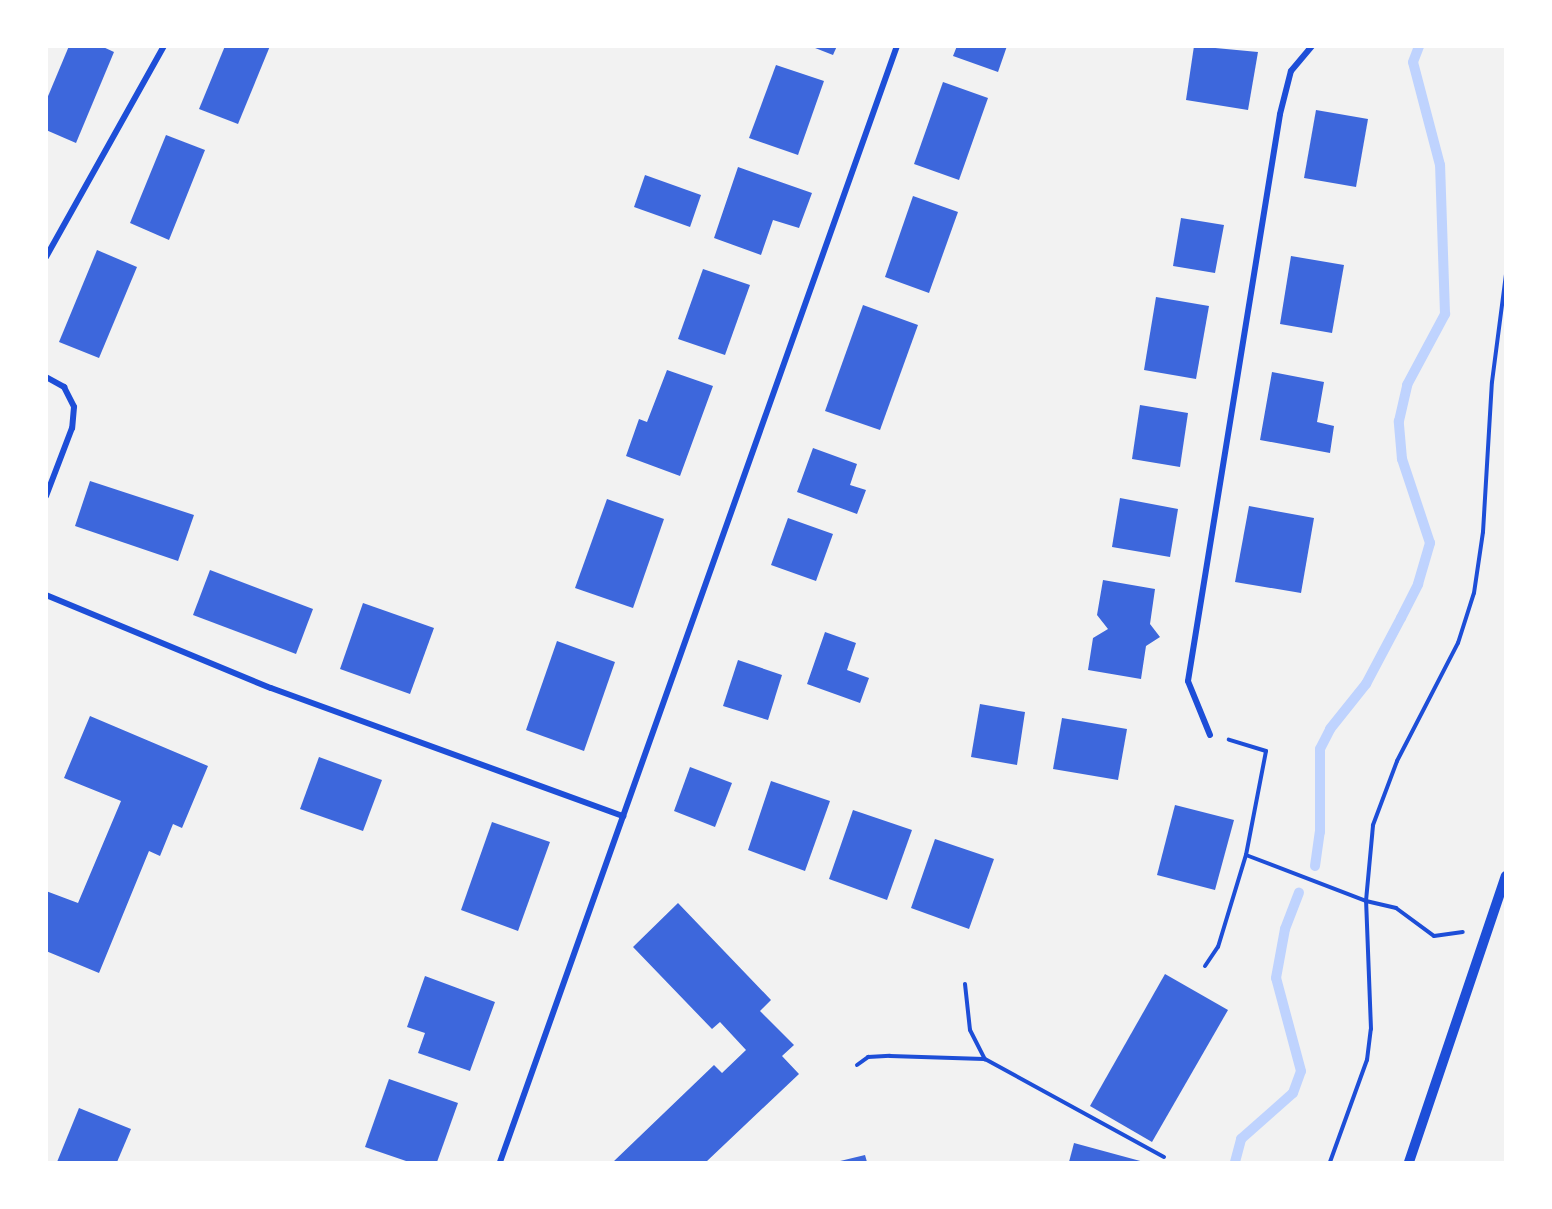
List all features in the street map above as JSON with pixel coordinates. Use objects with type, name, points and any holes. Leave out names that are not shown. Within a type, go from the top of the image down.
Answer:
[{"type":"street","points":[[46,257],[164,46]]},
{"type":"street","points":[[500,1162],[897,46]]},
{"type":"street","points":[[1210,735],[1188,681],[1280,114],[1291,71],[1312,46]]},
{"type":"street","points":[[46,377],[64,387],[74,407],[72,428],[46,496]]},
{"type":"street","points":[[46,595],[271,688],[623,816]]},
{"type":"street","points":[[1409,1162],[1506,876]]},
{"type":"path","points":[[1330,1162],[1367,1060],[1371,1029],[1366,901],[1373,825],[1379,803],[1458,643],[1474,593],[1483,532],[1492,382],[1506,274]]},
{"type":"path","points":[[1205,966],[1218,947],[1246,855],[1266,751],[1210,735]]},
{"type":"path","points":[[1246,855],[1366,901],[1396,908],[1434,936],[1489,928]]},
{"type":"path","points":[[965,984],[969,1029],[985,1059]]},
{"type":"path","points":[[857,1065],[868,1058],[890,1056],[985,1059],[1164,1157]]},
{"type":"building","points":[[69,46],[101,46],[114,52],[76,143],[46,130],[46,101]]},
{"type":"building","points":[[225,46],[270,46],[238,124],[199,109]]},
{"type":"building","points":[[810,46],[837,46],[833,55]]},
{"type":"building","points":[[957,46],[1007,46],[998,72],[953,56]]},
{"type":"building","points":[[1194,46],[1258,52],[1248,110],[1186,100]]},
{"type":"building","points":[[776,65],[824,81],[798,155],[749,138]]},
{"type":"building","points":[[943,82],[988,98],[959,180],[914,164]]},
{"type":"building","points":[[1316,110],[1368,119],[1356,187],[1304,178]]},
{"type":"building","points":[[166,135],[205,150],[169,240],[130,223]]},
{"type":"building","points":[[738,167],[812,193],[799,228],[773,220],[761,255],[714,238]]},
{"type":"building","points":[[645,175],[701,195],[690,227],[634,207]]},
{"type":"building","points":[[913,196],[958,212],[929,293],[885,277]]},
{"type":"building","points":[[1181,218],[1224,225],[1215,273],[1173,266]]},
{"type":"building","points":[[97,250],[137,267],[99,358],[59,342]]},
{"type":"building","points":[[1291,256],[1344,265],[1332,333],[1280,324]]},
{"type":"building","points":[[703,269],[750,285],[725,355],[678,339]]},
{"type":"building","points":[[1156,297],[1209,306],[1196,379],[1144,370]]},
{"type":"building","points":[[863,305],[918,325],[880,430],[825,411]]},
{"type":"building","points":[[667,370],[713,386],[680,476],[626,456],[639,419],[647,422]]},
{"type":"building","points":[[1272,372],[1324,382],[1317,422],[1334,426],[1330,453],[1260,440]]},
{"type":"building","points":[[1140,405],[1188,413],[1180,467],[1132,459]]},
{"type":"building","points":[[813,448],[857,464],[850,485],[866,490],[857,514],[797,492]]},
{"type":"building","points":[[90,481],[194,515],[178,561],[75,526]]},
{"type":"building","points":[[1120,498],[1178,509],[1170,557],[1112,547]]},
{"type":"building","points":[[607,499],[664,519],[633,608],[575,588]]},
{"type":"building","points":[[1249,506],[1314,518],[1301,593],[1235,582]]},
{"type":"building","points":[[788,518],[833,534],[816,581],[771,565]]},
{"type":"building","points":[[210,570],[313,609],[296,654],[193,615]]},
{"type":"building","points":[[1103,580],[1155,589],[1150,624],[1160,637],[1146,646],[1141,679],[1088,670],[1093,638],[1108,629],[1097,615]]},
{"type":"building","points":[[363,603],[434,628],[410,694],[340,669]]},
{"type":"building","points":[[825,632],[856,643],[847,670],[869,678],[860,703],[807,684]]},
{"type":"building","points":[[557,641],[615,662],[584,751],[526,730]]},
{"type":"building","points":[[738,660],[782,675],[768,720],[723,706]]},
{"type":"building","points":[[980,704],[1025,712],[1017,765],[971,757]]},
{"type":"building","points":[[90,716],[208,766],[182,828],[173,824],[160,856],[149,851],[99,973],[46,951],[46,891],[78,903],[121,801],[64,778]]},
{"type":"building","points":[[1062,718],[1127,729],[1118,780],[1053,769]]},
{"type":"building","points":[[319,757],[382,780],[363,831],[300,809]]},
{"type":"building","points":[[690,767],[732,783],[715,827],[674,811]]},
{"type":"building","points":[[771,781],[830,801],[805,871],[748,850]]},
{"type":"building","points":[[1175,805],[1234,820],[1215,890],[1157,875]]},
{"type":"building","points":[[853,810],[912,830],[887,900],[829,879]]},
{"type":"building","points":[[492,822],[550,842],[518,931],[461,910]]},
{"type":"building","points":[[935,839],[994,859],[969,929],[911,908]]},
{"type":"building","points":[[678,903],[771,1000],[760,1011],[794,1045],[782,1056],[799,1074],[706,1162],[613,1162],[714,1065],[722,1073],[746,1050],[720,1022],[712,1029],[633,947]]},
{"type":"building","points":[[1165,974],[1228,1010],[1152,1142],[1090,1106]]},
{"type":"building","points":[[425,976],[495,1002],[470,1071],[418,1053],[425,1033],[407,1027]]},
{"type":"building","points":[[389,1079],[458,1103],[437,1162],[409,1162],[365,1147]]},
{"type":"building","points":[[79,1108],[131,1129],[117,1162],[57,1162]]},
{"type":"building","points":[[1074,1143],[1144,1162],[1069,1162]]},
{"type":"building","points":[[865,1155],[867,1162],[836,1162]]},
{"type":"waterway","points":[[1315,866],[1320,832],[1320,749],[1330,729],[1366,684],[1418,584],[1430,543],[1402,459],[1399,421],[1407,385],[1445,314],[1440,165],[1413,62],[1419,46]]},
{"type":"waterway","points":[[1235,1162],[1241,1139],[1293,1093],[1301,1071],[1276,978],[1285,929],[1299,893]]}]
